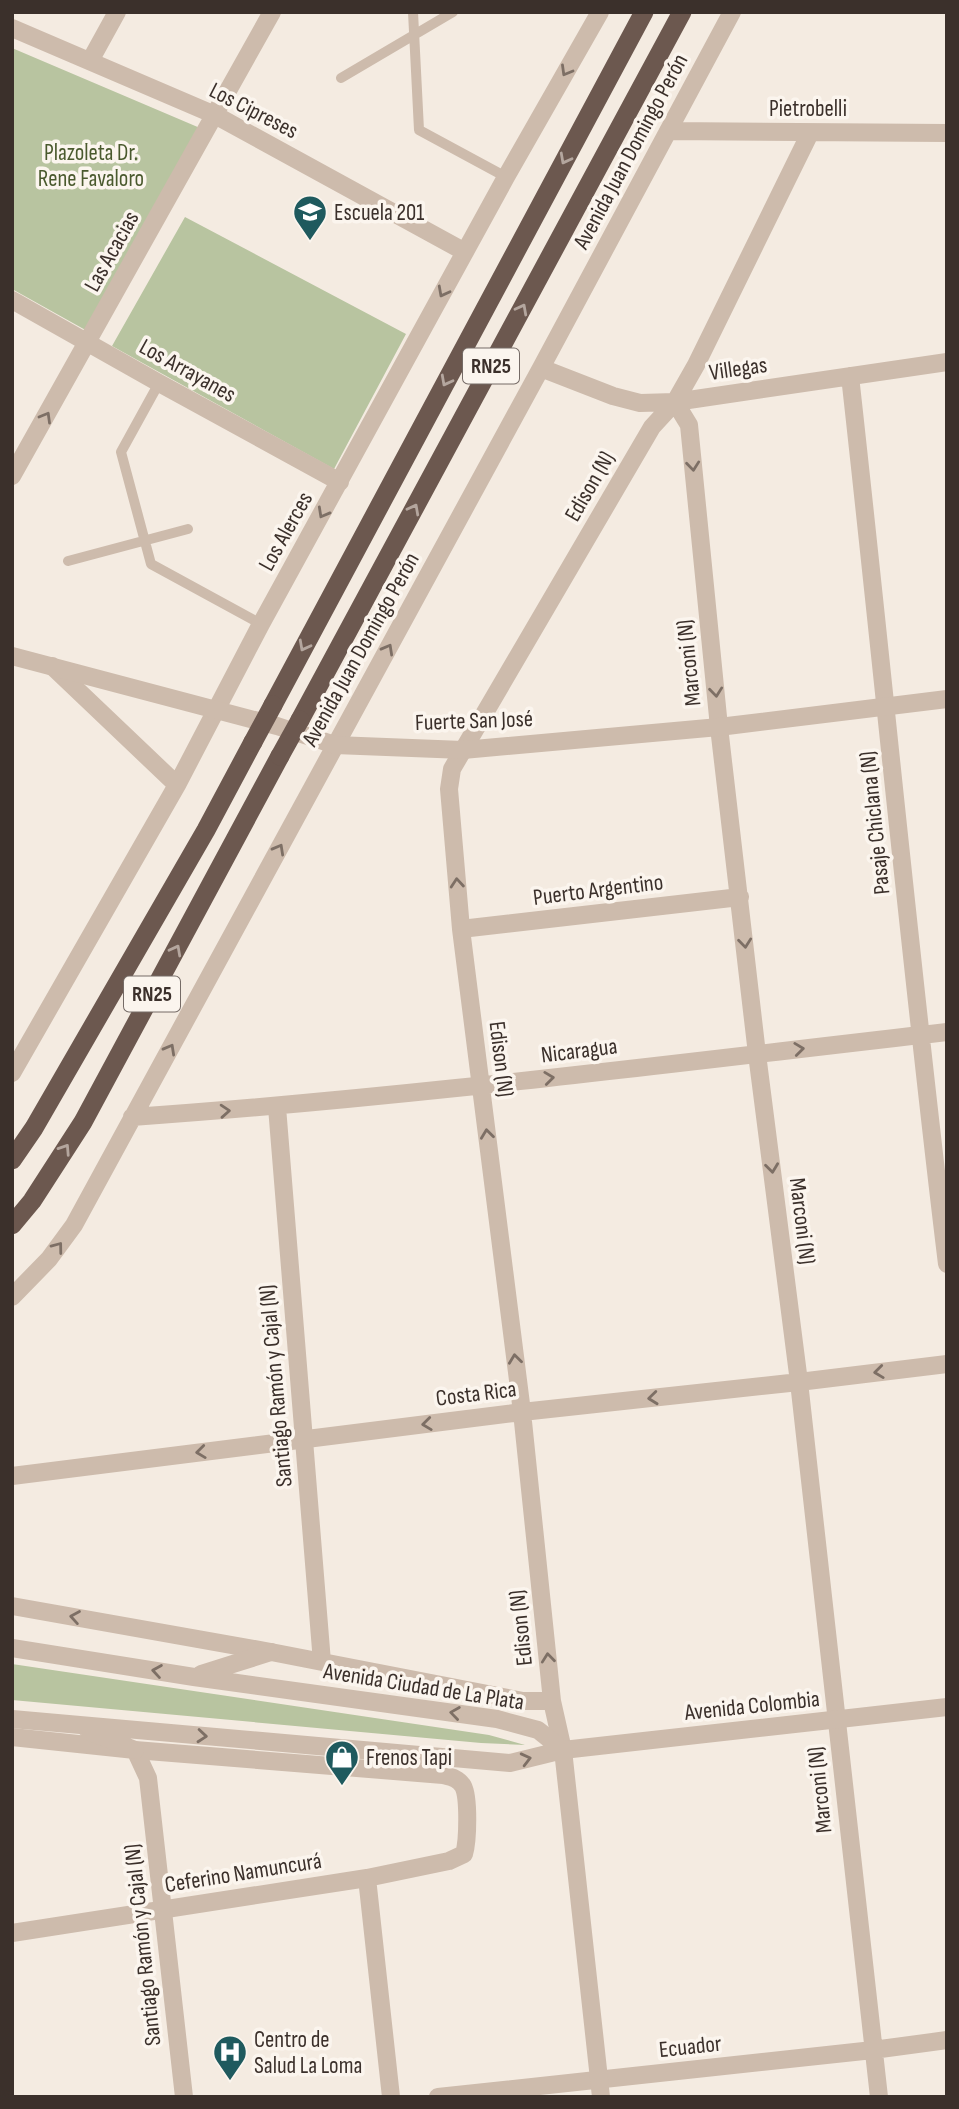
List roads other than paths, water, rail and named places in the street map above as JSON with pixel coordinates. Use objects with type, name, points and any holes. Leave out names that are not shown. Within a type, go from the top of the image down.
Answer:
[{"type":"highway","name":"RN25","points":[[12,1160],[34,1128],[199,842],[643,12]]},
{"type":"highway","name":"Avenida Juan Domingo Perón","points":[[12,1225],[32,1201],[83,1122],[682,12]]},
{"type":"street","points":[[89,61],[117,12]]},
{"type":"street","name":"Las Acacias","points":[[12,476],[272,12]]},
{"type":"street","name":"Los Alerces","points":[[12,1073],[177,785],[261,624],[506,177],[600,12]]},
{"type":"street","name":"Avenida Juan Domingo Perón","points":[[12,1297],[49,1258],[74,1225],[732,12]]},
{"type":"street","name":"Los Cipreses","points":[[12,27],[215,115],[465,252]]},
{"type":"street","name":"Pietrobelli","points":[[668,131],[947,133]]},
{"type":"street","name":"Edison (N)","points":[[600,2089],[563,1750],[552,1701],[522,1412],[461,929],[449,789],[452,769],[463,750],[652,427],[675,402],[810,133]]},
{"type":"street","name":"Los Arrayanes","points":[[12,300],[340,482]]},
{"type":"street","name":"Villegas","points":[[541,368],[613,396],[640,403],[675,402],[947,362]]},
{"type":"street","name":"Pasaje Chiclana (N)","points":[[850,376],[887,707],[919,1035],[947,1264]]},
{"type":"street","name":"Marconi (N)","points":[[675,402],[689,425],[719,727],[799,1382],[879,2097]]},
{"type":"street","name":"Fuerte San José","points":[[12,656],[218,709],[335,745],[463,750],[719,727],[947,699]]},
{"type":"street","points":[[52,666],[177,785]]},
{"type":"street","name":"Puerto Argentino","points":[[461,929],[740,897]]},
{"type":"street","name":"Nicaragua","points":[[132,1118],[277,1107],[481,1086],[947,1032]]},
{"type":"street","name":"Santiago Ramón y Cajal (N)","points":[[277,1107],[322,1662]]},
{"type":"street","name":"Costa Rica","points":[[12,1476],[522,1412],[947,1364]]},
{"type":"street","name":"Avenida Ciudad de La Plata","points":[[12,1606],[523,1700],[552,1701]]},
{"type":"street","name":"Avenida Ciudad de La Plata","points":[[12,1648],[194,1677],[497,1719],[538,1730],[563,1750]]},
{"type":"street","points":[[194,1677],[271,1652]]},
{"type":"street","name":"Avenida Colombia","points":[[563,1750],[947,1707]]},
{"type":"street","points":[[12,1719],[510,1763],[563,1750]]},
{"type":"street","points":[[72,1724],[135,1749]]},
{"type":"street","points":[[12,1737],[135,1749]]},
{"type":"street","name":"Santiago Ramón y Cajal (N)","points":[[135,1749],[148,1778],[184,2097]]},
{"type":"street","name":"Ceferino Namuncurá","points":[[12,1933],[367,1878],[449,1861],[464,1854],[468,1840],[464,1788],[456,1778],[135,1749]]},
{"type":"street","points":[[367,1878],[391,2097]]},
{"type":"street","name":"Ecuador","points":[[438,2097],[600,2089],[947,2040]]},
{"type":"lane","points":[[413,12],[419,130],[506,177]]},
{"type":"lane","points":[[341,78],[453,12]]},
{"type":"lane","points":[[159,383],[121,452],[151,564],[261,624]]},
{"type":"lane","points":[[68,561],[188,529]]},
{"type":"place","name":"Escuela 201","points":[[310,242]]},
{"type":"place","name":"Frenos Tapi","points":[[342,1787]]},
{"type":"place","name":"Centro de Salud La Loma","points":[[230,2082]]},
{"type":"park label","name":"Plazoleta Dr. Rene Favaloro","points":[[91,165]]}]
